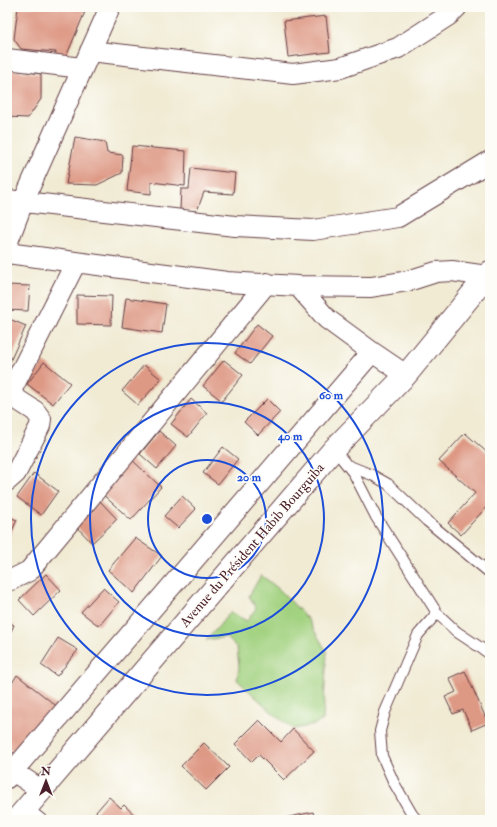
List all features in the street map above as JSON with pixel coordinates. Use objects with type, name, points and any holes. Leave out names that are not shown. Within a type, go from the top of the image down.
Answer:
[{"type":"main road","name":"Avenue du Président Habib Bourguiba","points":[[28,816],[42,790],[340,457],[488,274]]},
{"type":"street","points":[[7,244],[15,201],[86,59],[110,7]]},
{"type":"street","points":[[7,59],[86,59],[293,74],[340,68],[398,48],[449,15],[457,7]]},
{"type":"street","points":[[15,201],[235,226],[313,230],[398,217],[490,162]]},
{"type":"street","points":[[7,253],[227,282],[267,283],[298,286],[371,287],[408,281],[436,272],[452,271],[488,274]]},
{"type":"street","points":[[7,481],[16,473],[40,426],[40,419],[35,411],[8,394],[76,262]]},
{"type":"street","points":[[7,580],[12,580],[30,571],[267,283]]},
{"type":"street","points":[[298,286],[327,319],[406,375]]},
{"type":"street","points":[[42,790],[9,772],[372,352]]},
{"type":"lane","points":[[340,457],[388,484],[427,522],[490,573]]},
{"type":"lane","points":[[340,457],[354,474],[376,517],[437,613],[457,632],[490,654]]},
{"type":"lane","points":[[418,820],[412,814],[382,756],[380,731],[385,712],[418,635],[437,613]]},
{"type":"green space","points":[[261,575],[280,590],[307,618],[327,652],[323,720],[314,725],[293,729],[275,715],[237,680],[239,667],[237,648],[226,637],[206,640],[230,612],[247,621],[256,608],[249,596]]},
{"type":"building","points":[[18,7],[87,7],[66,57],[55,57],[56,52],[21,49],[14,39]]},
{"type":"building","points":[[326,16],[330,52],[288,57],[284,21]]},
{"type":"building","points":[[7,69],[41,74],[41,99],[28,118],[7,117]]},
{"type":"building","points":[[75,137],[105,142],[107,153],[123,155],[122,173],[97,185],[66,184]]},
{"type":"building","points":[[132,146],[186,151],[185,186],[151,182],[151,194],[127,191]]},
{"type":"building","points":[[191,168],[235,173],[233,194],[204,192],[197,211],[180,210],[181,189],[189,189]]},
{"type":"building","points":[[7,285],[30,286],[28,311],[7,310]]},
{"type":"building","points":[[77,295],[112,296],[111,325],[77,324]]},
{"type":"building","points":[[126,298],[166,304],[162,333],[122,327]]},
{"type":"building","points":[[7,318],[26,326],[7,368]]},
{"type":"building","points":[[257,324],[272,336],[250,364],[235,353]]},
{"type":"building","points":[[224,360],[243,375],[222,401],[203,386]]},
{"type":"building","points":[[44,362],[70,383],[53,404],[27,384]]},
{"type":"building","points":[[144,365],[161,379],[138,405],[122,391]]},
{"type":"building","points":[[191,399],[207,413],[188,437],[171,424]]},
{"type":"building","points":[[267,399],[280,412],[258,435],[244,422]]},
{"type":"building","points":[[159,431],[176,446],[157,469],[140,454]]},
{"type":"building","points":[[465,433],[490,455],[490,503],[461,535],[448,523],[475,493],[439,461]]},
{"type":"building","points":[[223,447],[238,459],[218,484],[203,473]]},
{"type":"building","points":[[130,458],[161,487],[131,520],[100,492]]},
{"type":"building","points":[[34,473],[58,491],[41,515],[17,497]]},
{"type":"building","points":[[182,496],[196,509],[178,528],[164,516]]},
{"type":"building","points":[[99,500],[117,519],[92,543],[74,524]]},
{"type":"building","points":[[7,516],[17,520],[7,542]]},
{"type":"building","points":[[135,538],[162,556],[134,593],[108,570]]},
{"type":"building","points":[[46,574],[61,590],[34,616],[19,600]]},
{"type":"building","points":[[103,588],[119,602],[99,626],[81,612]]},
{"type":"building","points":[[7,622],[14,625],[7,640]]},
{"type":"building","points":[[58,638],[78,650],[57,676],[41,665]]},
{"type":"building","points":[[465,671],[488,723],[472,730],[463,710],[453,714],[445,697],[456,692],[449,678]]},
{"type":"building","points":[[17,675],[63,711],[21,759],[7,747],[7,691]]},
{"type":"building","points":[[259,720],[281,742],[293,729],[314,751],[284,780],[259,755],[252,762],[235,744]]},
{"type":"building","points":[[204,743],[229,767],[206,790],[181,766]]},
{"type":"building","points":[[109,797],[121,808],[124,805],[140,820],[89,820]]},
{"type":"building","points":[[313,812],[315,820],[280,820],[280,819]]}]
